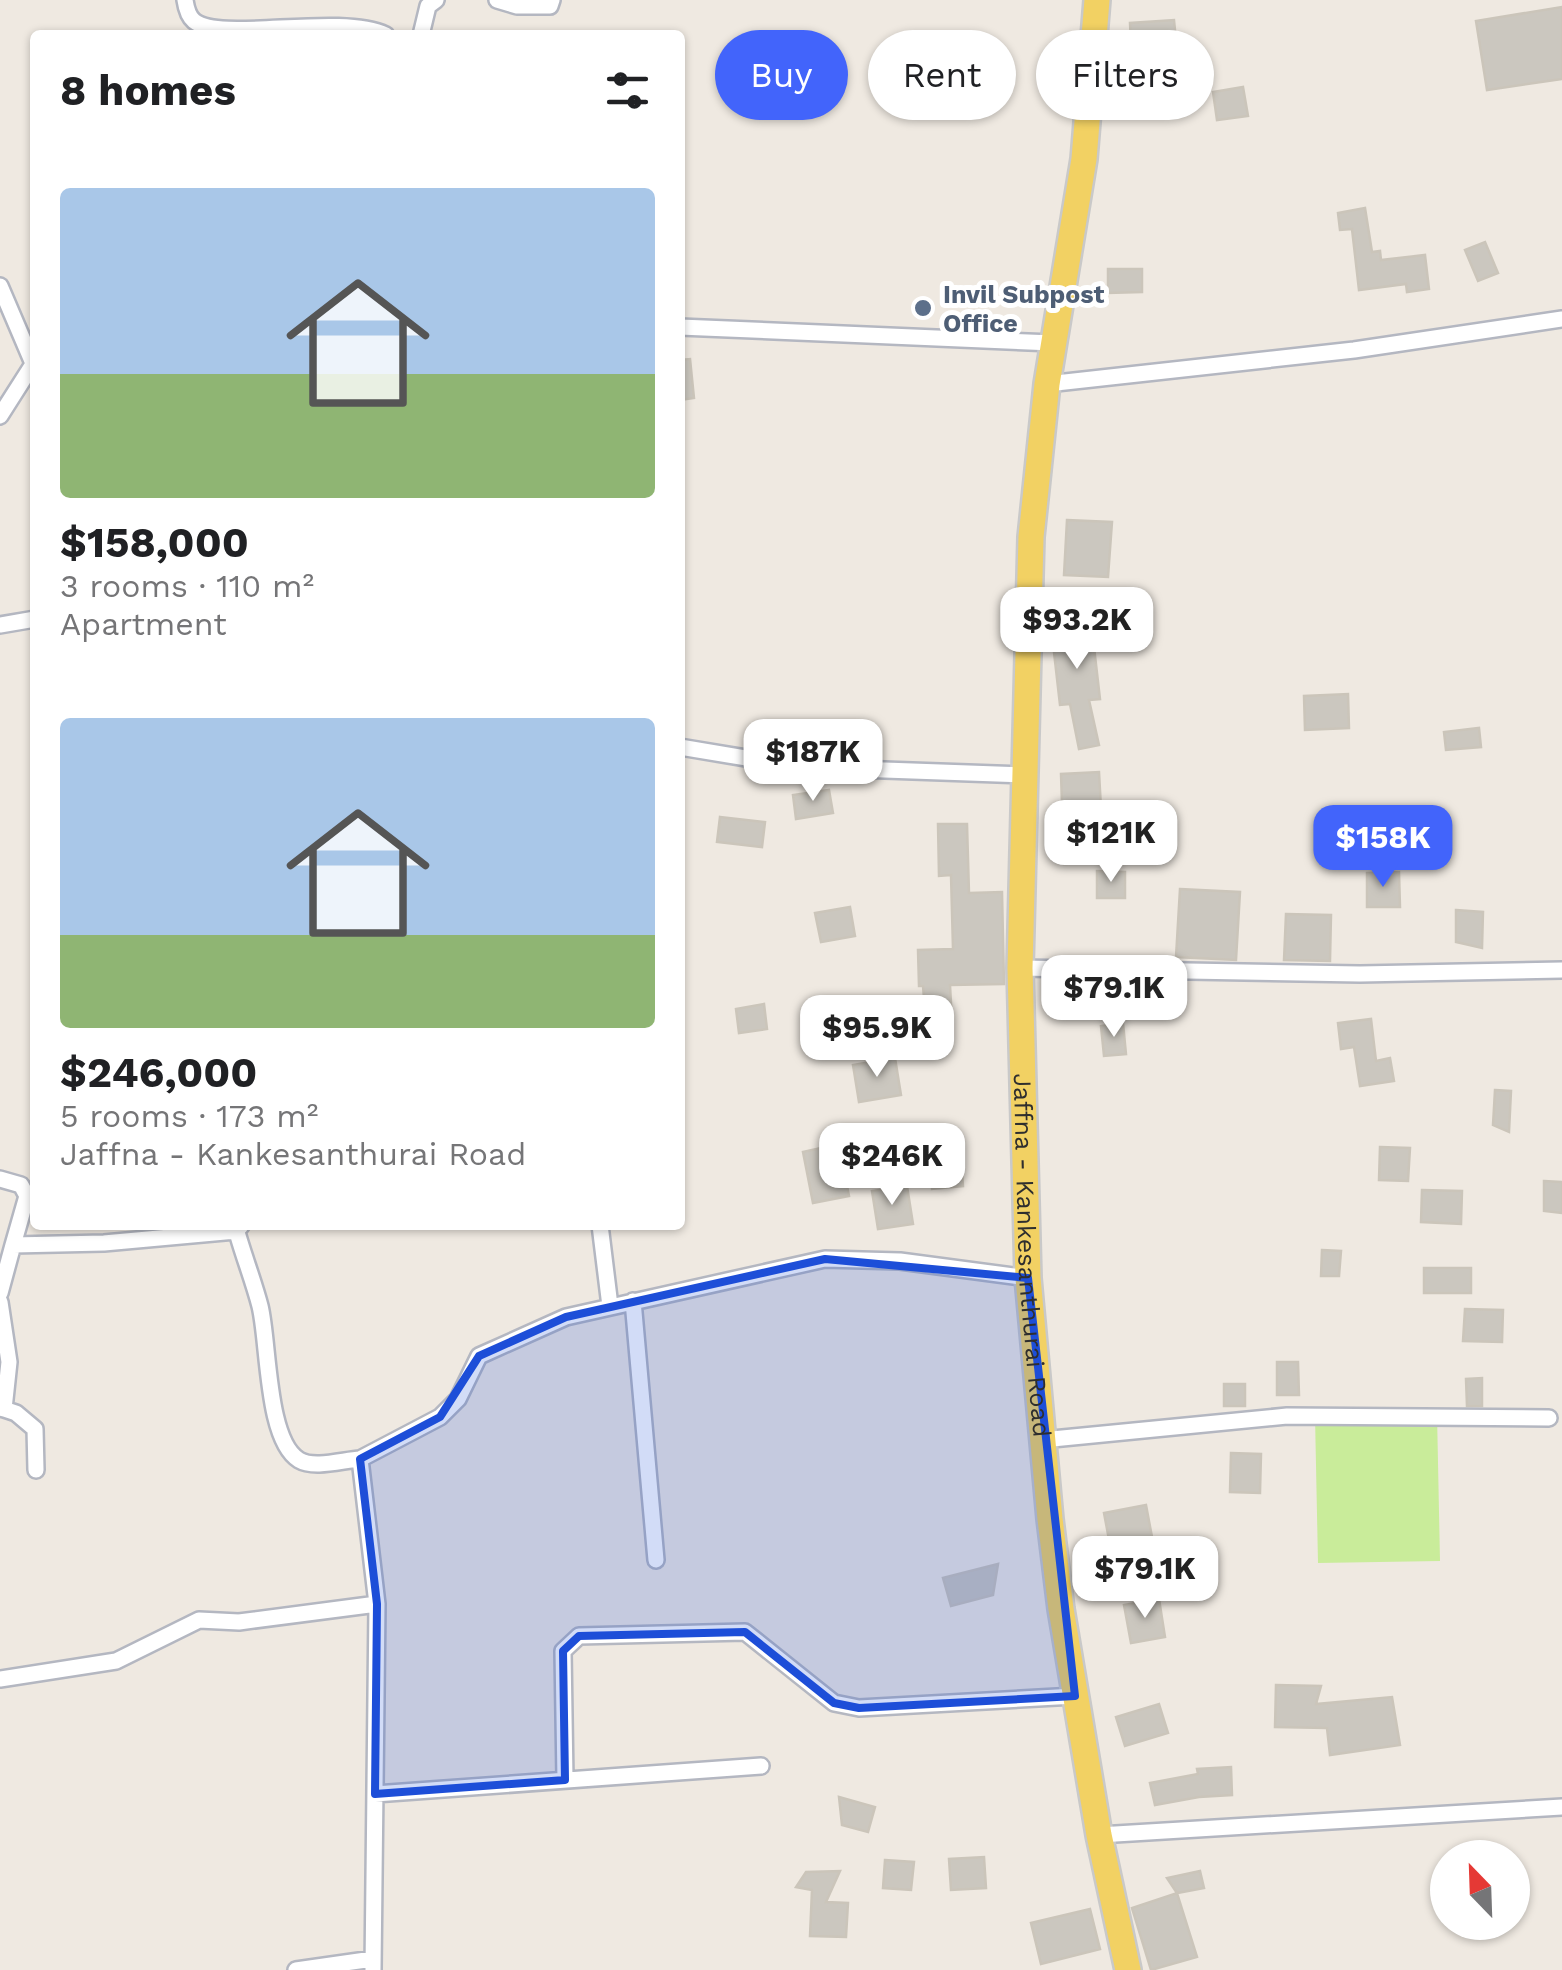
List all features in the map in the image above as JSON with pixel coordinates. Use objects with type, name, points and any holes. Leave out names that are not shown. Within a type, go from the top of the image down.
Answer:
[{"type":"main road","name":"Jaffna - Kankesanthurai Road","points":[[1097,0],[1084,160],[1047,384],[1031,536],[1020,968],[1028,1278],[1042,1440],[1061,1609],[1099,1835],[1128,1970]]},
{"type":"street","points":[[185,0],[194,22],[220,30],[335,24],[363,30]]},
{"type":"street","points":[[422,30],[428,6],[436,0]]},
{"type":"street","points":[[498,0],[517,6],[550,6],[552,0]]},
{"type":"street","points":[[0,287],[30,355]]},
{"type":"street","points":[[1047,384],[1354,350],[1562,319]]},
{"type":"street","points":[[685,327],[1053,342]]},
{"type":"street","points":[[0,416],[30,370]]},
{"type":"street","points":[[0,625],[30,620]]},
{"type":"street","points":[[685,748],[800,767],[1025,775]]},
{"type":"street","points":[[1020,968],[1360,974],[1562,970]]},
{"type":"street","points":[[0,1179],[21,1185],[27,1196],[0,1293]]},
{"type":"street","points":[[13,1245],[104,1243],[213,1230]]},
{"type":"street","points":[[239,1230],[260,1309],[277,1420],[284,1442],[297,1459],[310,1464],[360,1459],[440,1416],[458,1399],[479,1356],[566,1317],[825,1259],[900,1261],[1028,1278]]},
{"type":"street","points":[[601,1230],[610,1306]]},
{"type":"street","points":[[632,1301],[656,1560]]},
{"type":"street","points":[[0,1302],[9,1362],[2,1409],[16,1413],[35,1429],[36,1470]]},
{"type":"street","points":[[1042,1440],[1287,1416],[1549,1418]]},
{"type":"street","points":[[296,1970],[373,1965],[377,1604],[360,1459]]},
{"type":"street","points":[[0,1679],[116,1661],[198,1620],[239,1622],[377,1604]]},
{"type":"street","points":[[565,1780],[563,1651],[579,1636],[745,1632],[834,1703],[859,1708],[1076,1696]]},
{"type":"street","points":[[375,1794],[761,1766]]},
{"type":"street","points":[[1099,1835],[1562,1807]]},
{"type":"highlighted area","points":[[825,1259],[1028,1278],[1075,1696],[859,1708],[834,1703],[745,1632],[579,1636],[563,1651],[565,1780],[375,1794],[377,1604],[360,1459],[440,1417],[479,1356],[566,1317]]},
{"type":"green space","points":[[1437,1413],[1440,1561],[1318,1563],[1315,1416]]},
{"type":"building","points":[[1562,7],[1562,79],[1487,90],[1476,21]]},
{"type":"building","points":[[1174,20],[1175,30],[1130,30],[1130,23]]},
{"type":"building","points":[[1243,87],[1248,116],[1217,120],[1214,92]]},
{"type":"building","points":[[1365,208],[1372,252],[1380,251],[1381,260],[1425,255],[1429,289],[1407,292],[1406,284],[1359,290],[1352,229],[1340,230],[1338,213]]},
{"type":"building","points":[[1485,242],[1498,273],[1478,281],[1465,250]]},
{"type":"building","points":[[1108,269],[1142,269],[1142,292],[1108,293]]},
{"type":"building","points":[[690,359],[694,398],[685,399],[685,360]]},
{"type":"building","points":[[1067,520],[1112,522],[1108,577],[1064,575]]},
{"type":"building","points":[[1090,612],[1100,699],[1089,700],[1099,745],[1079,749],[1070,704],[1060,705],[1050,617]]},
{"type":"building","points":[[1348,694],[1349,728],[1305,730],[1304,696]]},
{"type":"building","points":[[1479,728],[1481,747],[1446,750],[1444,732]]},
{"type":"building","points":[[1099,772],[1102,826],[1091,826],[1092,863],[1064,864],[1061,774]]},
{"type":"building","points":[[829,790],[833,813],[796,819],[793,795]]},
{"type":"building","points":[[720,817],[765,822],[762,847],[717,842]]},
{"type":"building","points":[[938,824],[967,824],[969,893],[1002,892],[1004,984],[950,985],[952,1021],[926,1023],[918,950],[953,949],[951,875],[939,876]]},
{"type":"building","points":[[1097,871],[1125,872],[1125,898],[1097,898]]},
{"type":"building","points":[[1399,872],[1400,907],[1367,907],[1367,873]]},
{"type":"building","points":[[1180,889],[1240,892],[1236,960],[1176,957]]},
{"type":"building","points":[[850,907],[855,936],[821,942],[815,913]]},
{"type":"building","points":[[1456,910],[1483,912],[1482,948],[1456,942]]},
{"type":"building","points":[[1286,914],[1331,915],[1330,961],[1284,960]]},
{"type":"building","points":[[764,1004],[767,1029],[739,1033],[736,1009]]},
{"type":"building","points":[[1371,1019],[1376,1061],[1390,1058],[1394,1081],[1360,1086],[1354,1047],[1341,1049],[1338,1023]]},
{"type":"building","points":[[1123,1023],[1126,1054],[1104,1056],[1101,1026]]},
{"type":"building","points":[[895,1058],[901,1095],[859,1102],[853,1065]]},
{"type":"building","points":[[1495,1090],[1511,1091],[1509,1132],[1493,1125]]},
{"type":"building","points":[[839,1144],[849,1196],[813,1203],[803,1152]]},
{"type":"building","points":[[960,1144],[963,1186],[932,1189],[929,1147]]},
{"type":"building","points":[[1380,1147],[1410,1148],[1408,1181],[1379,1180]]},
{"type":"building","points":[[1544,1181],[1562,1182],[1562,1213],[1544,1211]]},
{"type":"building","points":[[907,1186],[913,1224],[878,1229],[872,1191]]},
{"type":"building","points":[[1422,1190],[1462,1191],[1461,1224],[1421,1222]]},
{"type":"building","points":[[1322,1250],[1341,1251],[1339,1276],[1321,1276]]},
{"type":"building","points":[[1424,1268],[1471,1268],[1471,1293],[1424,1293]]},
{"type":"building","points":[[1465,1309],[1503,1310],[1502,1342],[1463,1341]]},
{"type":"building","points":[[1277,1362],[1298,1362],[1299,1395],[1277,1395]]},
{"type":"building","points":[[1482,1378],[1482,1406],[1467,1406],[1466,1379]]},
{"type":"building","points":[[1224,1384],[1245,1384],[1245,1406],[1224,1406]]},
{"type":"building","points":[[1231,1453],[1261,1454],[1260,1493],[1230,1492]]},
{"type":"building","points":[[1146,1505],[1152,1537],[1110,1545],[1104,1513]]},
{"type":"building","points":[[998,1564],[993,1595],[951,1606],[943,1578]]},
{"type":"building","points":[[1159,1599],[1165,1637],[1131,1643],[1124,1605]]},
{"type":"building","points":[[1276,1685],[1321,1686],[1316,1704],[1392,1697],[1400,1745],[1330,1755],[1327,1728],[1275,1727]]},
{"type":"building","points":[[1159,1704],[1168,1733],[1125,1746],[1116,1717]]},
{"type":"building","points":[[1231,1767],[1232,1795],[1155,1805],[1150,1783],[1198,1774],[1197,1769]]},
{"type":"building","points":[[839,1797],[875,1807],[868,1832],[842,1825]]},
{"type":"building","points":[[984,1857],[986,1888],[951,1890],[949,1859]]},
{"type":"building","points":[[885,1860],[914,1862],[911,1890],[883,1888]]},
{"type":"building","points":[[840,1871],[826,1902],[848,1903],[846,1937],[810,1936],[812,1890],[796,1887],[806,1872]]},
{"type":"building","points":[[1200,1871],[1204,1888],[1177,1893],[1167,1878]]},
{"type":"building","points":[[1177,1893],[1197,1957],[1151,1970],[1132,1908]]},
{"type":"building","points":[[1090,1909],[1100,1949],[1041,1964],[1031,1923]]},
{"type":"place","name":"Invil Subpost Office","points":[[923,308]]}]
